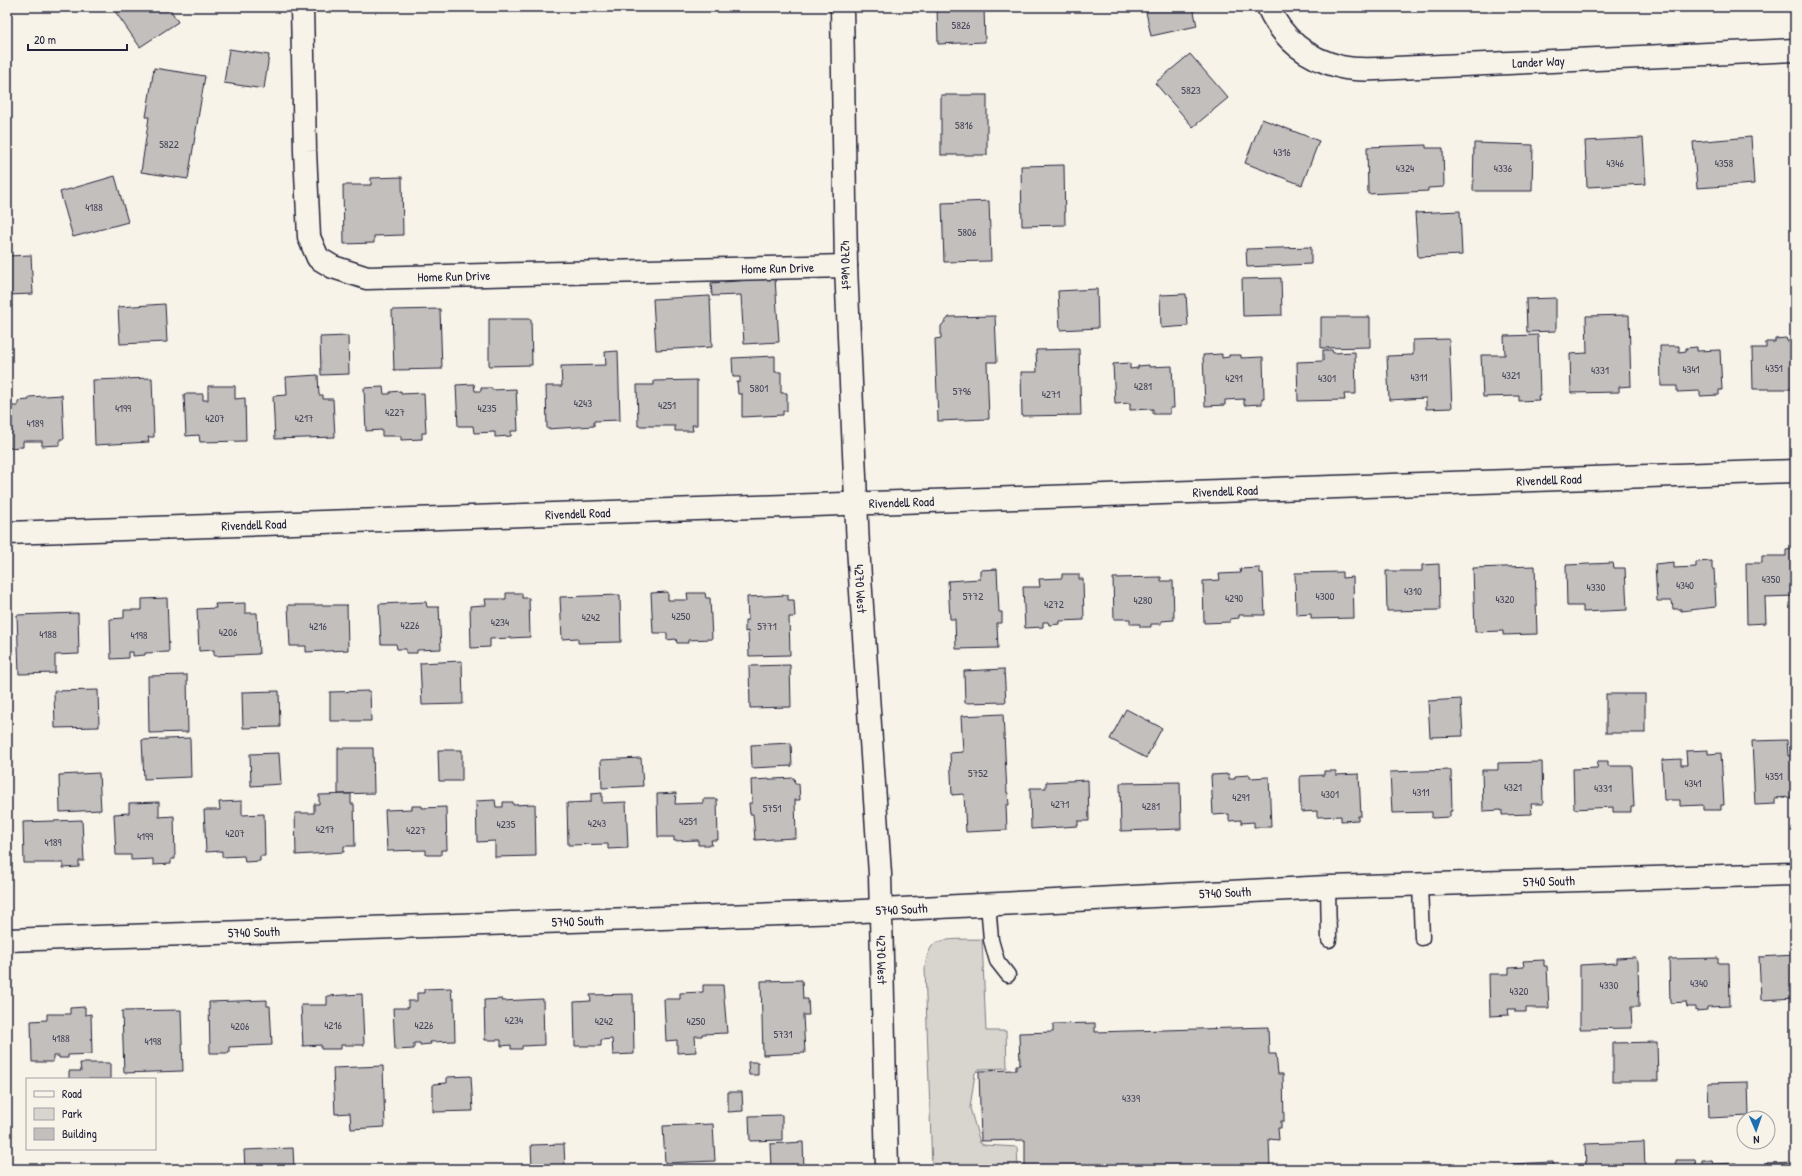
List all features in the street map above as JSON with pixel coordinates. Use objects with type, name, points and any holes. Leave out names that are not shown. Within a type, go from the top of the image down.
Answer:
[{"type":"street","name":"Home Run Drive","points":[[302,7],[305,150],[309,237],[318,258],[334,267],[367,278],[846,266]]},
{"type":"street","name":"4270 West","points":[[842,7],[846,266],[857,503],[881,910],[888,1169]]},
{"type":"street","name":"Lander Way","points":[[1268,7],[1275,22],[1289,40],[1310,56],[1341,67],[1365,69],[1795,50]]},
{"type":"street","name":"Rivendell Road","points":[[7,533],[1795,471]]},
{"type":"street","name":"5740 South","points":[[7,940],[881,910],[1328,887],[1795,874]]},
{"type":"lane","points":[[1420,884],[1422,938]]},
{"type":"lane","points":[[1328,887],[1329,940]]},
{"type":"lane","points":[[988,904],[991,940],[997,961],[1008,975]]},
{"type":"green space","points":[[982,939],[986,1031],[1006,1031],[1007,1068],[979,1069],[975,1073],[970,1108],[980,1143],[984,1145],[1017,1147],[1018,1169],[932,1169],[926,962],[931,947],[937,942]]},
{"type":"building","points":[[112,7],[173,7],[170,9],[178,22],[140,47]]},
{"type":"building","points":[[937,7],[984,7],[985,42],[938,44]]},
{"type":"building","points":[[1145,7],[1193,7],[1197,26],[1151,36]]},
{"type":"building","points":[[229,49],[269,55],[264,89],[224,83]]},
{"type":"building","points":[[1190,54],[1228,98],[1193,127],[1155,83]]},
{"type":"building","points":[[154,68],[205,76],[188,179],[141,172],[149,117],[146,117]]},
{"type":"building","points":[[941,95],[987,95],[987,155],[941,155]]},
{"type":"building","points":[[1262,119],[1319,141],[1302,185],[1245,163]]},
{"type":"building","points":[[1751,137],[1754,184],[1697,188],[1693,142]]},
{"type":"building","points":[[1643,138],[1646,184],[1587,187],[1585,141]]},
{"type":"building","points":[[1474,143],[1533,145],[1532,191],[1473,191]]},
{"type":"building","points":[[1426,145],[1426,148],[1443,148],[1444,187],[1428,188],[1428,191],[1368,194],[1367,147]]},
{"type":"building","points":[[1064,165],[1065,225],[1022,226],[1021,166]]},
{"type":"building","points":[[115,176],[128,222],[73,237],[60,192]]},
{"type":"building","points":[[402,177],[403,235],[374,236],[374,243],[344,244],[343,185],[371,185],[371,178]]},
{"type":"building","points":[[989,201],[991,261],[944,262],[942,203]]},
{"type":"building","points":[[1460,211],[1462,255],[1418,257],[1415,213]]},
{"type":"building","points":[[1311,247],[1311,264],[1247,267],[1246,249]]},
{"type":"building","points":[[31,255],[33,294],[7,295],[7,256]]},
{"type":"building","points":[[775,278],[779,342],[744,344],[741,295],[712,296],[711,283]]},
{"type":"building","points":[[1281,278],[1282,315],[1243,316],[1242,279]]},
{"type":"building","points":[[1097,289],[1098,328],[1060,330],[1058,291]]},
{"type":"building","points":[[1186,294],[1188,326],[1161,328],[1160,295]]},
{"type":"building","points":[[710,296],[712,347],[656,350],[653,299]]},
{"type":"building","points":[[1556,298],[1556,331],[1527,332],[1526,299]]},
{"type":"building","points":[[165,304],[167,342],[120,344],[118,307]]},
{"type":"building","points":[[440,309],[442,369],[394,370],[392,310]]},
{"type":"building","points":[[1629,315],[1631,386],[1619,387],[1619,392],[1571,393],[1570,354],[1587,353],[1586,316]]},
{"type":"building","points":[[995,316],[997,362],[987,362],[989,419],[938,421],[935,339],[941,338],[941,326],[949,317]]},
{"type":"building","points":[[1321,317],[1370,317],[1370,347],[1321,348]]},
{"type":"building","points":[[489,319],[531,319],[532,365],[489,366]]},
{"type":"building","points":[[1538,335],[1539,400],[1519,401],[1519,396],[1483,397],[1481,355],[1505,355],[1504,336]]},
{"type":"building","points":[[348,336],[349,374],[321,375],[320,337]]},
{"type":"building","points":[[1786,338],[1787,341],[1795,341],[1795,389],[1753,389],[1752,348],[1766,348],[1766,342],[1775,342],[1775,339]]},
{"type":"building","points":[[1449,339],[1452,408],[1426,409],[1426,398],[1389,400],[1387,356],[1413,355],[1413,340]]},
{"type":"building","points":[[1660,346],[1679,346],[1679,352],[1686,351],[1686,348],[1697,347],[1697,351],[1720,350],[1722,390],[1719,390],[1719,395],[1700,396],[1700,391],[1677,392],[1677,386],[1661,386]]},
{"type":"building","points":[[1079,349],[1081,415],[1022,416],[1021,372],[1037,372],[1036,350]]},
{"type":"building","points":[[1323,350],[1332,350],[1333,353],[1355,352],[1356,394],[1344,394],[1345,400],[1298,401],[1297,362],[1323,361]]},
{"type":"building","points":[[618,351],[620,420],[594,421],[594,426],[547,429],[546,386],[562,386],[561,366],[606,365],[605,352]]},
{"type":"building","points":[[1222,354],[1222,358],[1229,357],[1229,355],[1241,355],[1241,358],[1263,357],[1264,398],[1262,398],[1262,404],[1244,405],[1244,399],[1225,400],[1225,405],[1205,406],[1203,355]]},
{"type":"building","points":[[775,356],[775,372],[781,372],[781,393],[787,393],[787,411],[783,411],[783,415],[742,417],[742,394],[738,394],[737,382],[740,382],[740,377],[733,377],[732,358]]},
{"type":"building","points":[[1130,363],[1130,369],[1138,368],[1138,366],[1149,365],[1149,367],[1172,366],[1174,408],[1170,408],[1170,414],[1153,414],[1153,409],[1130,410],[1130,403],[1115,404],[1113,364]]},
{"type":"building","points":[[318,375],[319,395],[323,395],[323,399],[333,399],[335,437],[275,439],[273,396],[287,395],[286,377]]},
{"type":"building","points":[[152,378],[154,437],[148,437],[149,442],[95,445],[93,380]]},
{"type":"building","points":[[697,380],[697,425],[692,425],[693,431],[675,431],[675,426],[638,426],[637,385],[654,385],[654,381]]},
{"type":"building","points":[[474,384],[475,391],[481,391],[481,388],[492,388],[492,390],[516,389],[518,431],[511,431],[511,436],[495,437],[495,432],[474,433],[473,426],[458,426],[456,385]]},
{"type":"building","points":[[208,386],[235,386],[235,399],[245,398],[246,441],[200,442],[199,435],[186,436],[184,394],[203,394],[203,400],[208,400]]},
{"type":"building","points":[[383,387],[384,394],[401,391],[401,394],[424,393],[426,433],[422,433],[422,439],[401,440],[401,436],[382,436],[382,430],[366,431],[364,388]]},
{"type":"building","points":[[62,395],[64,439],[60,439],[60,445],[42,446],[42,441],[23,441],[23,447],[7,448],[7,406],[18,406],[18,401],[29,400],[29,397]]},
{"type":"building","points":[[1795,549],[1795,596],[1765,597],[1766,623],[1747,624],[1746,563],[1762,563],[1762,556],[1786,556],[1786,550]]},
{"type":"building","points":[[1712,561],[1712,569],[1714,569],[1716,607],[1681,611],[1681,609],[1673,609],[1672,601],[1657,601],[1655,564],[1674,562],[1674,568],[1696,567],[1696,562]]},
{"type":"building","points":[[1613,563],[1614,568],[1625,568],[1627,610],[1583,612],[1583,606],[1567,606],[1566,565]]},
{"type":"building","points":[[1439,564],[1440,610],[1387,611],[1386,571],[1422,571],[1422,565]]},
{"type":"building","points":[[1535,566],[1537,634],[1503,635],[1503,631],[1475,632],[1473,568]]},
{"type":"building","points":[[1260,568],[1260,573],[1263,573],[1265,615],[1239,615],[1239,618],[1230,619],[1230,622],[1204,623],[1203,581],[1220,580],[1219,574],[1241,573],[1240,569]]},
{"type":"building","points":[[997,569],[999,612],[1002,612],[1002,623],[997,623],[998,648],[956,649],[955,619],[950,619],[948,581],[980,579],[980,570]]},
{"type":"building","points":[[1342,572],[1342,578],[1353,577],[1354,618],[1311,619],[1311,614],[1296,615],[1295,573]]},
{"type":"building","points":[[1062,574],[1079,574],[1079,579],[1083,579],[1084,620],[1060,621],[1060,624],[1049,625],[1048,622],[1043,622],[1043,627],[1025,628],[1023,587],[1040,587],[1039,579],[1062,578]]},
{"type":"building","points":[[1161,577],[1161,581],[1173,581],[1174,620],[1161,621],[1161,624],[1151,624],[1151,627],[1140,627],[1140,624],[1130,624],[1130,619],[1114,619],[1113,578]]},
{"type":"building","points":[[668,592],[668,600],[688,600],[687,593],[705,593],[706,598],[710,598],[712,639],[688,640],[688,643],[677,643],[676,639],[667,640],[667,633],[653,633],[651,593]]},
{"type":"building","points":[[506,593],[522,593],[522,598],[529,598],[530,637],[490,639],[490,647],[471,648],[470,606],[486,605],[485,599],[506,599]]},
{"type":"building","points":[[620,595],[621,642],[578,643],[578,638],[562,639],[560,597]]},
{"type":"building","points":[[788,595],[788,600],[794,600],[795,617],[789,617],[790,655],[749,656],[748,631],[745,632],[745,620],[748,620],[747,597]]},
{"type":"building","points":[[167,598],[169,652],[145,653],[145,655],[133,656],[133,652],[128,652],[128,658],[111,659],[110,619],[124,618],[124,610],[142,610],[142,599]]},
{"type":"building","points":[[426,602],[427,607],[439,607],[441,649],[417,650],[417,653],[406,653],[406,649],[397,649],[396,644],[381,644],[379,604]]},
{"type":"building","points":[[245,603],[245,613],[257,613],[259,654],[214,656],[214,650],[199,651],[197,609],[216,608],[215,604]]},
{"type":"building","points":[[288,605],[347,605],[348,650],[306,652],[306,646],[290,646]]},
{"type":"building","points":[[78,613],[79,654],[55,655],[55,673],[19,674],[17,615]]},
{"type":"building","points":[[462,661],[463,704],[422,705],[420,663]]},
{"type":"building","points":[[790,665],[791,707],[750,708],[749,666]]},
{"type":"building","points":[[1004,669],[1006,702],[965,703],[964,671]]},
{"type":"building","points":[[187,675],[188,732],[149,733],[148,676]]},
{"type":"building","points":[[98,690],[99,727],[55,728],[54,691]]},
{"type":"building","points":[[279,691],[280,727],[243,728],[242,692]]},
{"type":"building","points":[[370,691],[371,721],[330,721],[330,692]]},
{"type":"building","points":[[1606,694],[1645,694],[1645,733],[1606,733]]},
{"type":"building","points":[[1461,699],[1463,736],[1430,737],[1428,701]]},
{"type":"building","points":[[1126,709],[1162,728],[1146,758],[1110,739]]},
{"type":"building","points":[[1003,714],[1007,793],[1009,805],[1006,805],[1007,830],[966,832],[964,794],[952,795],[950,753],[963,752],[961,716]]},
{"type":"building","points":[[190,738],[191,777],[144,779],[142,740]]},
{"type":"building","points":[[1787,740],[1788,756],[1795,755],[1795,803],[1793,797],[1775,798],[1775,804],[1755,805],[1752,741]]},
{"type":"building","points":[[791,743],[792,766],[752,768],[751,745]]},
{"type":"building","points":[[8,744],[8,789],[7,789]]},
{"type":"building","points":[[338,748],[373,748],[374,793],[338,794]]},
{"type":"building","points":[[438,750],[462,750],[462,781],[439,781]]},
{"type":"building","points":[[1708,750],[1708,754],[1721,753],[1724,805],[1721,805],[1721,810],[1703,810],[1703,805],[1680,806],[1680,800],[1664,800],[1662,760],[1681,759],[1681,765],[1687,765],[1686,751]]},
{"type":"building","points":[[279,753],[281,784],[251,786],[250,754]]},
{"type":"building","points":[[641,758],[643,786],[602,788],[601,760]]},
{"type":"building","points":[[1598,761],[1608,761],[1608,766],[1632,766],[1634,807],[1631,807],[1631,812],[1613,812],[1613,807],[1574,809],[1573,769],[1597,768]]},
{"type":"building","points":[[1542,762],[1543,804],[1531,804],[1532,814],[1502,815],[1502,810],[1483,811],[1482,770],[1498,770],[1498,763]]},
{"type":"building","points":[[1451,770],[1452,811],[1450,811],[1450,817],[1432,818],[1432,812],[1392,813],[1390,772]]},
{"type":"building","points":[[1324,771],[1336,771],[1336,775],[1359,774],[1361,816],[1358,816],[1358,820],[1341,821],[1341,816],[1317,817],[1317,811],[1301,812],[1300,776],[1324,775]]},
{"type":"building","points":[[99,773],[101,810],[60,812],[59,775]]},
{"type":"building","points":[[1229,774],[1229,779],[1235,779],[1235,776],[1250,775],[1250,778],[1269,777],[1271,827],[1254,827],[1254,822],[1241,823],[1241,820],[1229,821],[1229,814],[1213,815],[1211,775]]},
{"type":"building","points":[[794,778],[795,784],[799,784],[800,800],[795,800],[796,838],[755,840],[753,814],[750,814],[749,803],[752,803],[751,780]]},
{"type":"building","points":[[1088,780],[1089,821],[1078,821],[1078,826],[1031,829],[1030,788],[1046,788],[1046,782]]},
{"type":"building","points":[[1180,782],[1181,829],[1121,831],[1120,783]]},
{"type":"building","points":[[602,793],[602,803],[626,802],[628,848],[608,849],[608,844],[568,845],[567,803],[591,802],[591,794]]},
{"type":"building","points":[[676,793],[675,804],[703,803],[703,799],[717,799],[718,840],[711,840],[712,845],[698,845],[698,840],[674,841],[674,837],[658,837],[657,794]]},
{"type":"building","points":[[351,794],[351,804],[354,804],[355,846],[344,846],[344,852],[296,855],[295,813],[314,813],[314,804],[319,804],[319,795]]},
{"type":"building","points":[[495,800],[496,807],[503,807],[503,802],[513,802],[513,805],[535,804],[536,856],[495,857],[495,841],[477,842],[476,801]]},
{"type":"building","points":[[242,801],[242,815],[264,814],[265,856],[260,856],[260,861],[245,862],[244,856],[222,857],[222,851],[206,852],[204,810],[220,810],[219,802]]},
{"type":"building","points":[[159,802],[159,817],[174,816],[175,859],[171,859],[171,864],[153,865],[153,859],[131,860],[131,855],[116,855],[114,814],[129,813],[129,803]]},
{"type":"building","points":[[412,806],[422,806],[422,808],[446,807],[447,850],[441,850],[441,855],[426,855],[426,850],[387,851],[385,810],[412,809]]},
{"type":"building","points":[[82,820],[84,861],[79,861],[79,867],[63,868],[63,863],[24,863],[23,822]]},
{"type":"building","points":[[1795,955],[1795,998],[1761,1000],[1759,957]]},
{"type":"building","points":[[1635,957],[1638,962],[1639,1007],[1631,1007],[1632,1028],[1580,1029],[1580,965],[1617,963],[1617,958]]},
{"type":"building","points":[[1718,958],[1718,963],[1729,963],[1730,1006],[1707,1007],[1707,1010],[1696,1011],[1696,1007],[1687,1007],[1686,1002],[1670,1003],[1669,959]]},
{"type":"building","points":[[1544,960],[1544,966],[1547,966],[1549,1008],[1526,1008],[1526,1012],[1515,1012],[1515,1009],[1508,1009],[1509,1015],[1490,1016],[1489,974],[1509,974],[1509,968],[1524,967],[1523,961]]},
{"type":"building","points":[[802,980],[803,999],[808,999],[809,1015],[803,1015],[805,1053],[763,1055],[761,981]]},
{"type":"building","points":[[703,985],[723,985],[727,1033],[702,1034],[702,1036],[695,1036],[696,1052],[677,1053],[677,1040],[666,1041],[664,999],[680,999],[680,993],[703,992]]},
{"type":"building","points":[[451,988],[452,999],[454,999],[455,1041],[430,1042],[431,1044],[420,1045],[420,1043],[414,1043],[414,1049],[395,1050],[393,1008],[408,1008],[408,1001],[417,1001],[417,993],[424,993],[424,989]]},
{"type":"building","points":[[362,994],[364,1045],[341,1045],[341,1049],[321,1049],[321,1045],[303,1046],[301,1005],[327,1005],[327,996]]},
{"type":"building","points":[[633,994],[634,1054],[613,1055],[612,1039],[601,1040],[601,1046],[575,1046],[574,1002],[591,1001],[590,995]]},
{"type":"building","points":[[502,999],[502,1001],[543,999],[544,1045],[522,1046],[522,1049],[511,1049],[511,1045],[501,1046],[501,1040],[485,1040],[484,1000]]},
{"type":"building","points":[[267,1000],[267,1006],[270,1006],[272,1045],[229,1047],[229,1053],[210,1053],[209,1002]]},
{"type":"building","points":[[85,1007],[85,1015],[91,1014],[92,1054],[68,1055],[68,1058],[53,1056],[53,1062],[32,1062],[31,1021],[47,1020],[47,1014],[70,1014],[70,1008]]},
{"type":"building","points":[[181,1010],[183,1071],[124,1073],[122,1011]]},
{"type":"building","points":[[1095,1023],[1095,1032],[1268,1027],[1269,1054],[1276,1054],[1278,1074],[1283,1074],[1284,1121],[1281,1121],[1281,1128],[1278,1128],[1279,1140],[1269,1139],[1270,1169],[1025,1169],[1025,1140],[981,1141],[979,1071],[1016,1070],[1016,1065],[1020,1065],[1019,1033],[1053,1032],[1053,1024]]},
{"type":"building","points":[[1657,1042],[1658,1081],[1613,1081],[1613,1043]]},
{"type":"building","points":[[748,1062],[758,1062],[758,1075],[749,1075]]},
{"type":"building","points":[[80,1063],[110,1063],[110,1078],[69,1078],[69,1071],[81,1071]]},
{"type":"building","points":[[383,1066],[385,1127],[351,1129],[350,1113],[335,1114],[333,1068]]},
{"type":"building","points":[[471,1076],[473,1111],[433,1112],[433,1084],[447,1083],[447,1077]]},
{"type":"building","points":[[1748,1082],[1749,1110],[1736,1110],[1736,1117],[1709,1118],[1708,1083]]},
{"type":"building","points":[[728,1092],[742,1092],[743,1111],[728,1112]]},
{"type":"building","points":[[782,1115],[782,1140],[750,1141],[749,1116]]},
{"type":"building","points":[[713,1124],[715,1161],[665,1163],[663,1126]]},
{"type":"building","points":[[803,1142],[804,1169],[771,1169],[770,1144]]},
{"type":"building","points":[[1644,1142],[1645,1169],[1586,1169],[1585,1144]]},
{"type":"building","points":[[564,1144],[565,1169],[532,1169],[531,1145]]},
{"type":"building","points":[[293,1148],[294,1169],[245,1169],[244,1150]]},
{"type":"building","points":[[1676,1160],[1695,1160],[1696,1166],[1702,1165],[1702,1161],[1712,1161],[1713,1164],[1736,1163],[1736,1169],[1677,1169]]},
{"type":"building","points":[[1553,1162],[1554,1169],[1511,1169],[1511,1164]]},
{"type":"building","points":[[1795,1162],[1795,1169],[1767,1169],[1767,1163]]}]
